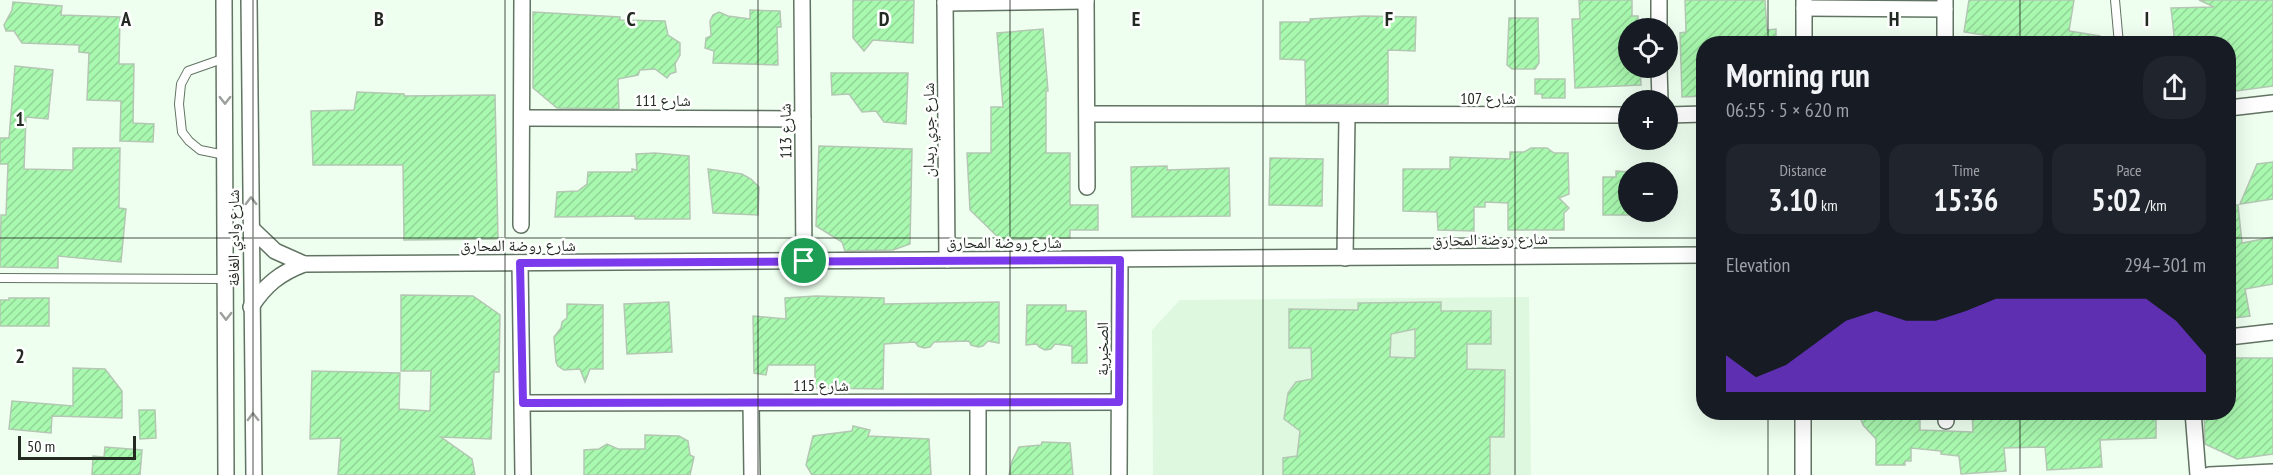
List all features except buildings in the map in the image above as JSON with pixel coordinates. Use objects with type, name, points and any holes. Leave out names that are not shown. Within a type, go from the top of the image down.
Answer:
[{"type":"street","name":"شارع وادي الغافة","points":[[224,0],[226,475]]},
{"type":"street","name":"شارع وادي الغافة","points":[[249,0],[254,475]]},
{"type":"street","points":[[520,225],[522,0]]},
{"type":"street","name":"شارع 113","points":[[802,0],[804,261]]},
{"type":"street","points":[[1659,0],[1659,18]]},
{"type":"street","points":[[945,2],[1086,1],[1087,187]]},
{"type":"street","name":"شارع جري ربدان","points":[[945,2],[947,260]]},
{"type":"street","points":[[1804,36],[1804,4],[1945,4],[1945,36]]},
{"type":"street","points":[[2236,107],[2273,103]]},
{"type":"street","name":"شارع 107","points":[[1088,114],[1618,115]]},
{"type":"street","points":[[1678,115],[1696,114]]},
{"type":"street","points":[[1345,258],[1347,116]]},
{"type":"street","name":"شارع 111","points":[[522,118],[803,119]]},
{"type":"street","name":"شارع روضة المحارق","points":[[251,228],[275,251],[304,264]]},
{"type":"street","name":"شارع روضة المحارق","points":[[251,307],[273,280],[288,270],[304,264],[1696,255]]},
{"type":"street","name":"الصخبرية","points":[[1119,475],[1120,260]]},
{"type":"street","points":[[520,263],[523,475]]},
{"type":"street","points":[[2236,336],[2273,333]]},
{"type":"street","name":"شارع 115","points":[[523,403],[1119,402]]},
{"type":"street","points":[[978,403],[978,475]]},
{"type":"street","points":[[751,404],[752,475]]},
{"type":"street","points":[[1803,420],[1803,475]]},
{"type":"street","points":[[2194,420],[2198,475]]},
{"type":"street","points":[[2209,475],[2273,472]]},
{"type":"lane","points":[[2115,0],[2118,36]]},
{"type":"lane","points":[[225,58],[188,71],[180,84],[179,104],[182,132],[189,141],[200,150],[225,155]]},
{"type":"lane","points":[[0,278],[226,279]]},
{"type":"shaded area","points":[[1529,297],[1531,475],[1153,475],[1152,330],[1180,300]]},
{"type":"route","points":[[1120,260],[1119,402],[523,403],[520,263],[804,261],[1120,260]]}]
